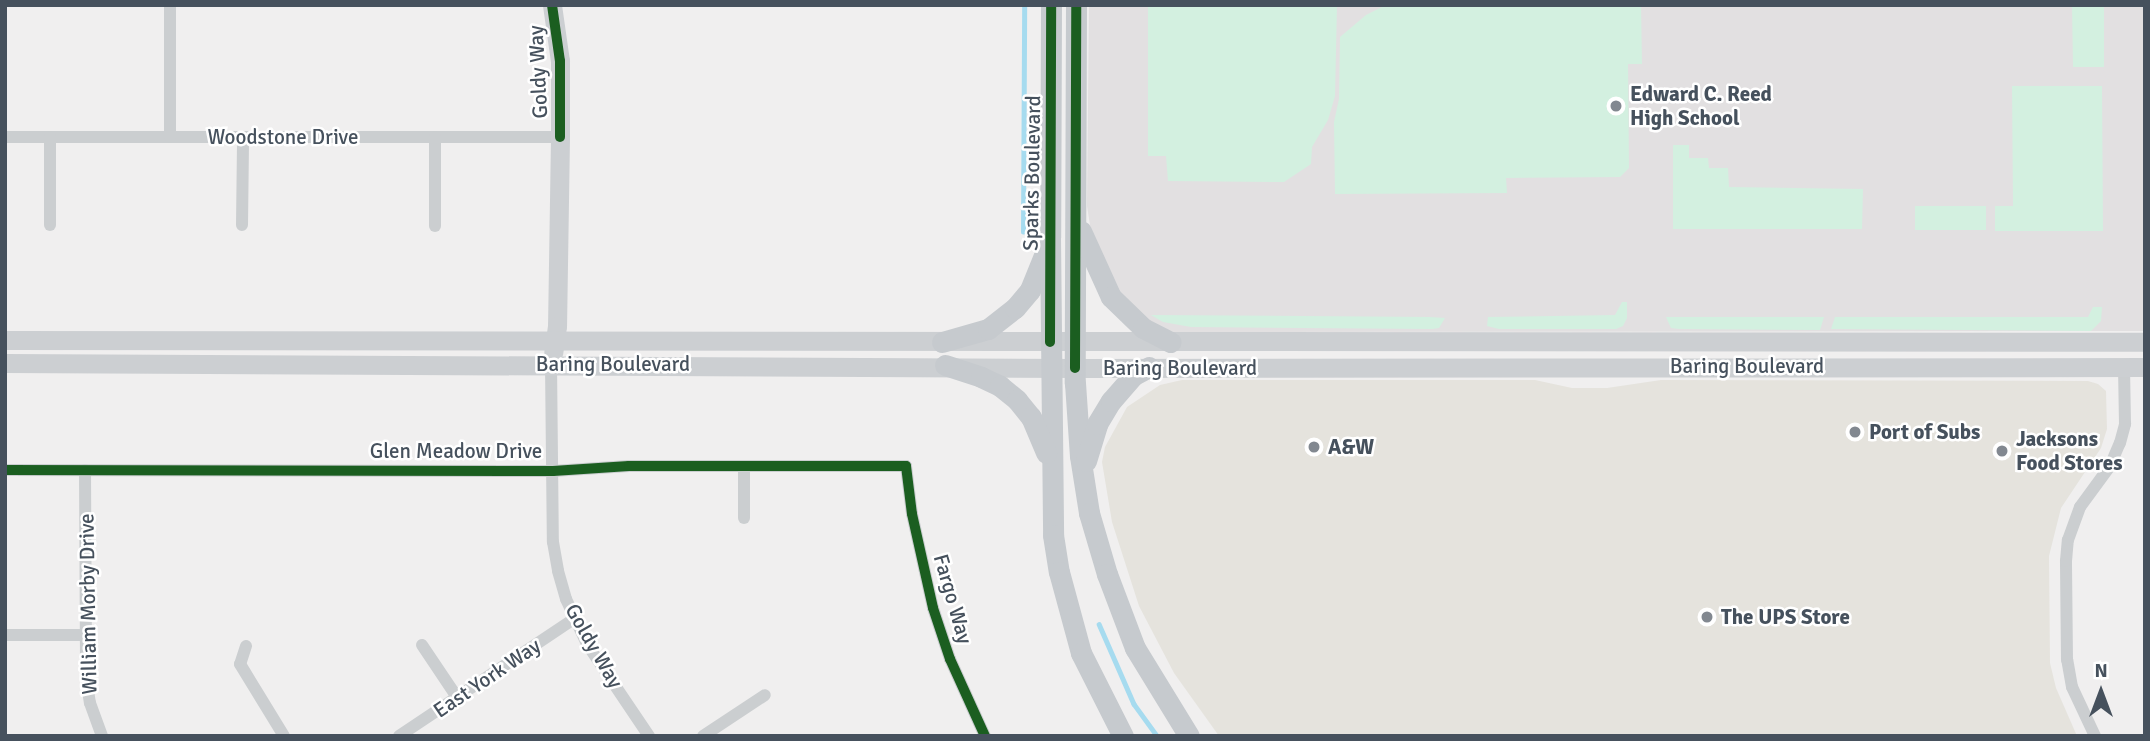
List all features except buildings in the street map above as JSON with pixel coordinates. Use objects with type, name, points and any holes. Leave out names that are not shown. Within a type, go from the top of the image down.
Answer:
[{"type":"main road","name":"Goldy Way","points":[[551,364],[557,341],[560,138],[560,61],[552,5]]},
{"type":"main road","name":"Sparks Boulevard","points":[[1051,5],[1051,468],[1054,535],[1068,610],[1081,653],[1123,736]]},
{"type":"main road","name":"Sparks Boulevard","points":[[1076,5],[1074,368],[1084,481],[1089,513],[1107,574],[1135,648],[1189,736]]},
{"type":"main road","points":[[1076,218],[1111,297],[1143,328],[1171,342]]},
{"type":"main road","points":[[942,342],[988,329],[1015,308],[1030,290],[1050,237]]},
{"type":"main road","name":"Baring Boulevard","points":[[5,340],[2145,342]]},
{"type":"main road","points":[[2124,342],[2124,367]]},
{"type":"main road","name":"Baring Boulevard","points":[[5,363],[1051,368],[2145,367]]},
{"type":"main road","points":[[945,366],[981,377],[1000,386],[1017,400],[1040,434],[1051,468]]},
{"type":"main road","points":[[1084,481],[1088,449],[1097,424],[1125,383],[1149,368]]},
{"type":"street","points":[[170,5],[170,137]]},
{"type":"street","name":"Woodstone Drive","points":[[5,136],[560,138]]},
{"type":"street","points":[[50,136],[50,225]]},
{"type":"street","points":[[243,137],[243,225]]},
{"type":"street","points":[[435,137],[435,226]]},
{"type":"street","name":"Goldy Way","points":[[551,364],[555,552],[558,571],[574,619],[649,736]]},
{"type":"street","points":[[2095,736],[2072,687],[2067,660],[2066,561],[2074,521],[2110,466],[2120,443],[2124,424],[2124,367]]},
{"type":"street","name":"Glen Meadow Drive","points":[[5,470],[553,471],[629,466],[906,466]]},
{"type":"street","points":[[744,466],[744,518]]},
{"type":"street","name":"Fargo Way","points":[[906,466],[921,562],[933,608],[950,659],[985,736]]},
{"type":"street","name":"William Morby Drive","points":[[85,470],[86,678],[99,734]]},
{"type":"street","name":"East York Way","points":[[399,736],[574,619]]},
{"type":"street","points":[[5,635],[85,635]]},
{"type":"street","points":[[422,645],[457,697]]},
{"type":"street","points":[[246,646],[240,664],[284,736]]},
{"type":"street","points":[[703,736],[765,695]]},
{"type":"shaded area","name":"Edward C. Reed High School","points":[[1089,5],[2145,5],[2145,331],[1173,332],[1153,325],[1115,295],[1092,238],[1087,206]]},
{"type":"shaded area","points":[[1182,380],[1535,380],[1572,388],[1607,388],[1661,380],[2088,381],[2098,384],[2106,391],[2107,429],[2101,448],[2061,508],[2049,556],[2050,663],[2056,688],[2077,736],[1219,736],[1174,673],[1139,606],[1112,522],[1102,462],[1105,447],[1127,407],[1160,385]]},
{"type":"green space","points":[[1148,5],[1337,5],[1335,96],[1328,120],[1312,147],[1311,164],[1284,182],[1168,181],[1166,156],[1148,156]]},
{"type":"green space","points":[[1386,5],[1641,5],[1642,64],[1628,64],[1629,168],[1620,177],[1506,178],[1507,193],[1335,194],[1334,122],[1339,99],[1340,37],[1366,15]]},
{"type":"green space","points":[[2072,5],[2104,5],[2104,67],[2073,67]]},
{"type":"green space","points":[[2012,86],[2102,86],[2103,231],[1995,231],[1995,206],[2013,206]]},
{"type":"green space","points":[[1673,145],[1689,145],[1689,158],[1708,158],[1709,168],[1728,168],[1729,187],[1863,189],[1862,229],[1673,229]]},
{"type":"green space","points":[[1915,206],[1986,206],[1986,230],[1915,230]]},
{"type":"green space","points":[[1622,302],[1627,302],[1627,318],[1623,326],[1616,329],[1499,329],[1487,326],[1488,317],[1615,315]]},
{"type":"green space","points":[[2093,307],[2102,307],[2101,321],[2091,331],[1831,329],[1835,317],[2088,317]]},
{"type":"green space","points":[[1151,315],[1445,318],[1439,328],[1432,329],[1191,327],[1163,322]]},
{"type":"green space","points":[[1666,317],[1824,317],[1820,330],[1679,329],[1671,328]]},
{"type":"waterway","points":[[1023,232],[1024,5]]},
{"type":"waterway","points":[[1099,624],[1134,704],[1157,736]]},
{"type":"cycle path","points":[[552,5],[560,61],[560,137]]},
{"type":"cycle path","points":[[1050,342],[1051,5]]},
{"type":"cycle path","points":[[1075,368],[1076,5]]},
{"type":"cycle path","points":[[5,470],[553,471],[629,466],[906,466],[912,514],[933,608],[950,659],[985,736]]},
{"type":"place","name":"Edward C. Reed High School","points":[[1616,106]]},
{"type":"place","name":"Port of Subs","points":[[1855,432]]},
{"type":"place","name":"A&W","points":[[1314,447]]},
{"type":"place","name":"Jacksons Food Stores","points":[[2002,451]]},
{"type":"place","name":"The UPS Store","points":[[1707,617]]}]
